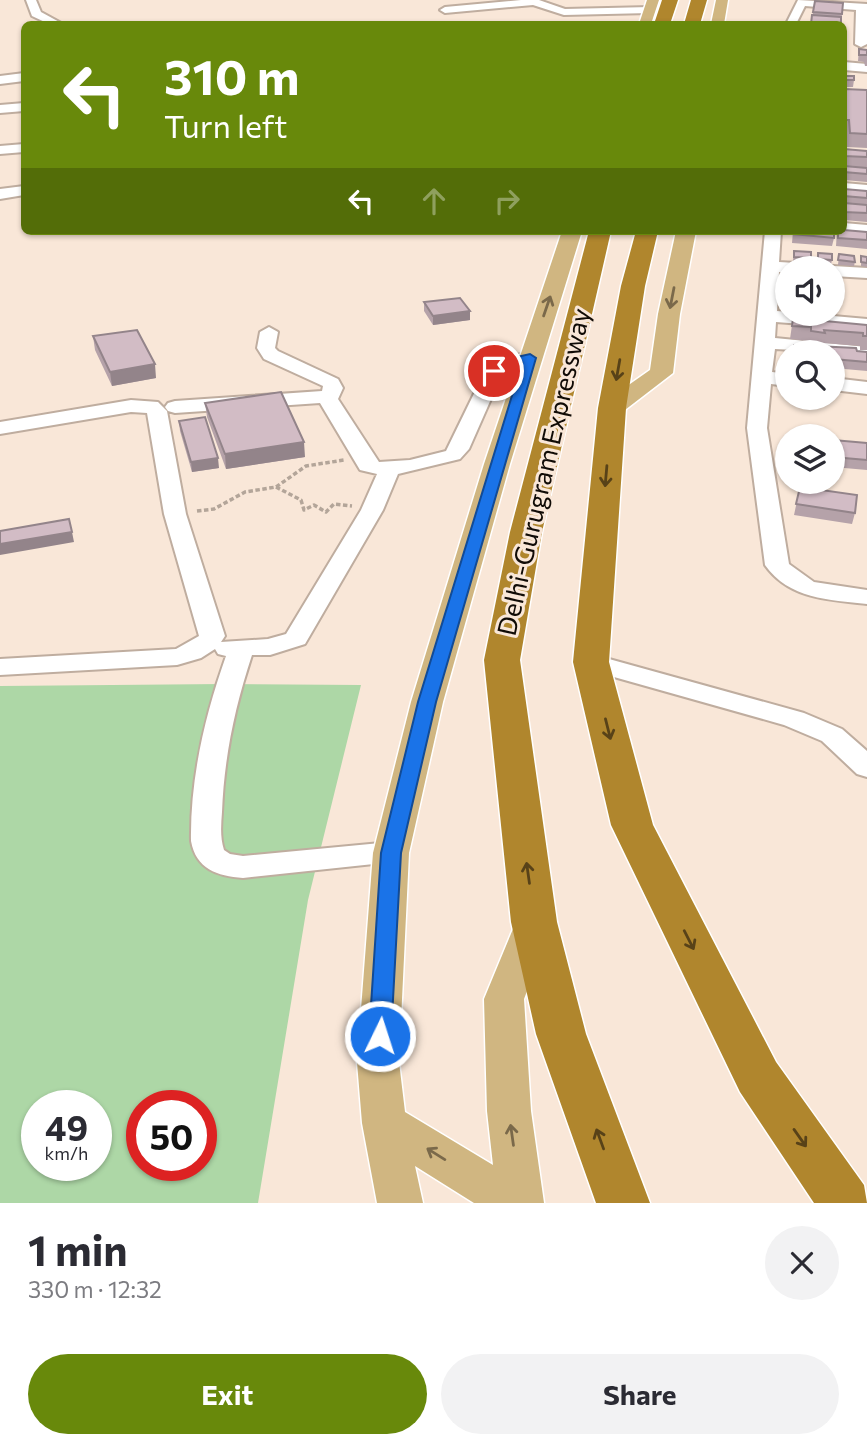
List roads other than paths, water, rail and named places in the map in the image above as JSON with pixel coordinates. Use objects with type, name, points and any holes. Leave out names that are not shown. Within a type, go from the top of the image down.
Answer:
[{"type":"highway","points":[[663,21],[670,0]]},
{"type":"highway","points":[[693,21],[699,0]]},
{"type":"highway","name":"Delhi-Gurugram Expressway","points":[[599,235],[526,532],[502,660],[534,922],[561,1034],[623,1203]]},
{"type":"highway","name":"Delhi-Gurugram Expressway","points":[[646,235],[633,286],[611,408],[591,662],[632,825],[758,1077],[845,1203]]},
{"type":"main road","points":[[718,21],[722,0]]},
{"type":"main road","points":[[400,1203],[384,1123],[378,1062],[391,853],[427,702],[530,358],[571,235]]},
{"type":"main road","points":[[611,408],[661,373],[669,314],[685,235]]},
{"type":"main road","points":[[521,1203],[509,1111],[504,999],[534,922]]},
{"type":"main road","points":[[384,1123],[515,1203]]},
{"type":"street","points":[[31,0],[36,14],[51,21]]},
{"type":"street","points":[[432,0],[459,21]]},
{"type":"street","points":[[793,21],[803,1],[865,7],[865,24],[860,44]]},
{"type":"street","points":[[445,10],[534,2],[564,12],[651,5]]},
{"type":"street","points":[[847,66],[867,68]]},
{"type":"street","points":[[0,80],[21,78]]},
{"type":"street","points":[[1,104],[21,107]]},
{"type":"street","points":[[0,150],[21,148]]},
{"type":"street","points":[[847,187],[867,189]]},
{"type":"street","points":[[0,194],[21,191]]},
{"type":"street","points":[[847,228],[867,230]]},
{"type":"street","points":[[773,235],[757,428],[777,565],[788,580],[811,589],[867,597]]},
{"type":"street","points":[[770,266],[775,266]]},
{"type":"street","points":[[845,272],[867,273]]},
{"type":"street","points":[[766,316],[867,324]]},
{"type":"street","points":[[269,332],[266,348],[271,355],[331,383],[333,388],[328,399]]},
{"type":"street","points":[[766,343],[867,353]]},
{"type":"street","points":[[328,399],[361,457],[376,469],[390,468],[453,455],[459,449],[494,371],[503,364],[530,358]]},
{"type":"street","points":[[762,377],[775,378]]},
{"type":"street","points":[[845,385],[867,388]]},
{"type":"street","points":[[174,407],[307,396],[328,399]]},
{"type":"street","points":[[0,428],[131,406],[151,406],[157,411],[175,514],[212,636],[207,645],[177,657],[0,667]]},
{"type":"street","points":[[207,645],[241,650],[270,648],[296,639],[372,510],[390,468]]},
{"type":"street","points":[[241,650],[226,691],[215,739],[208,789],[206,842],[211,856],[224,866],[243,867],[391,853]]},
{"type":"street","points":[[591,662],[794,719],[832,735],[867,767]]}]
